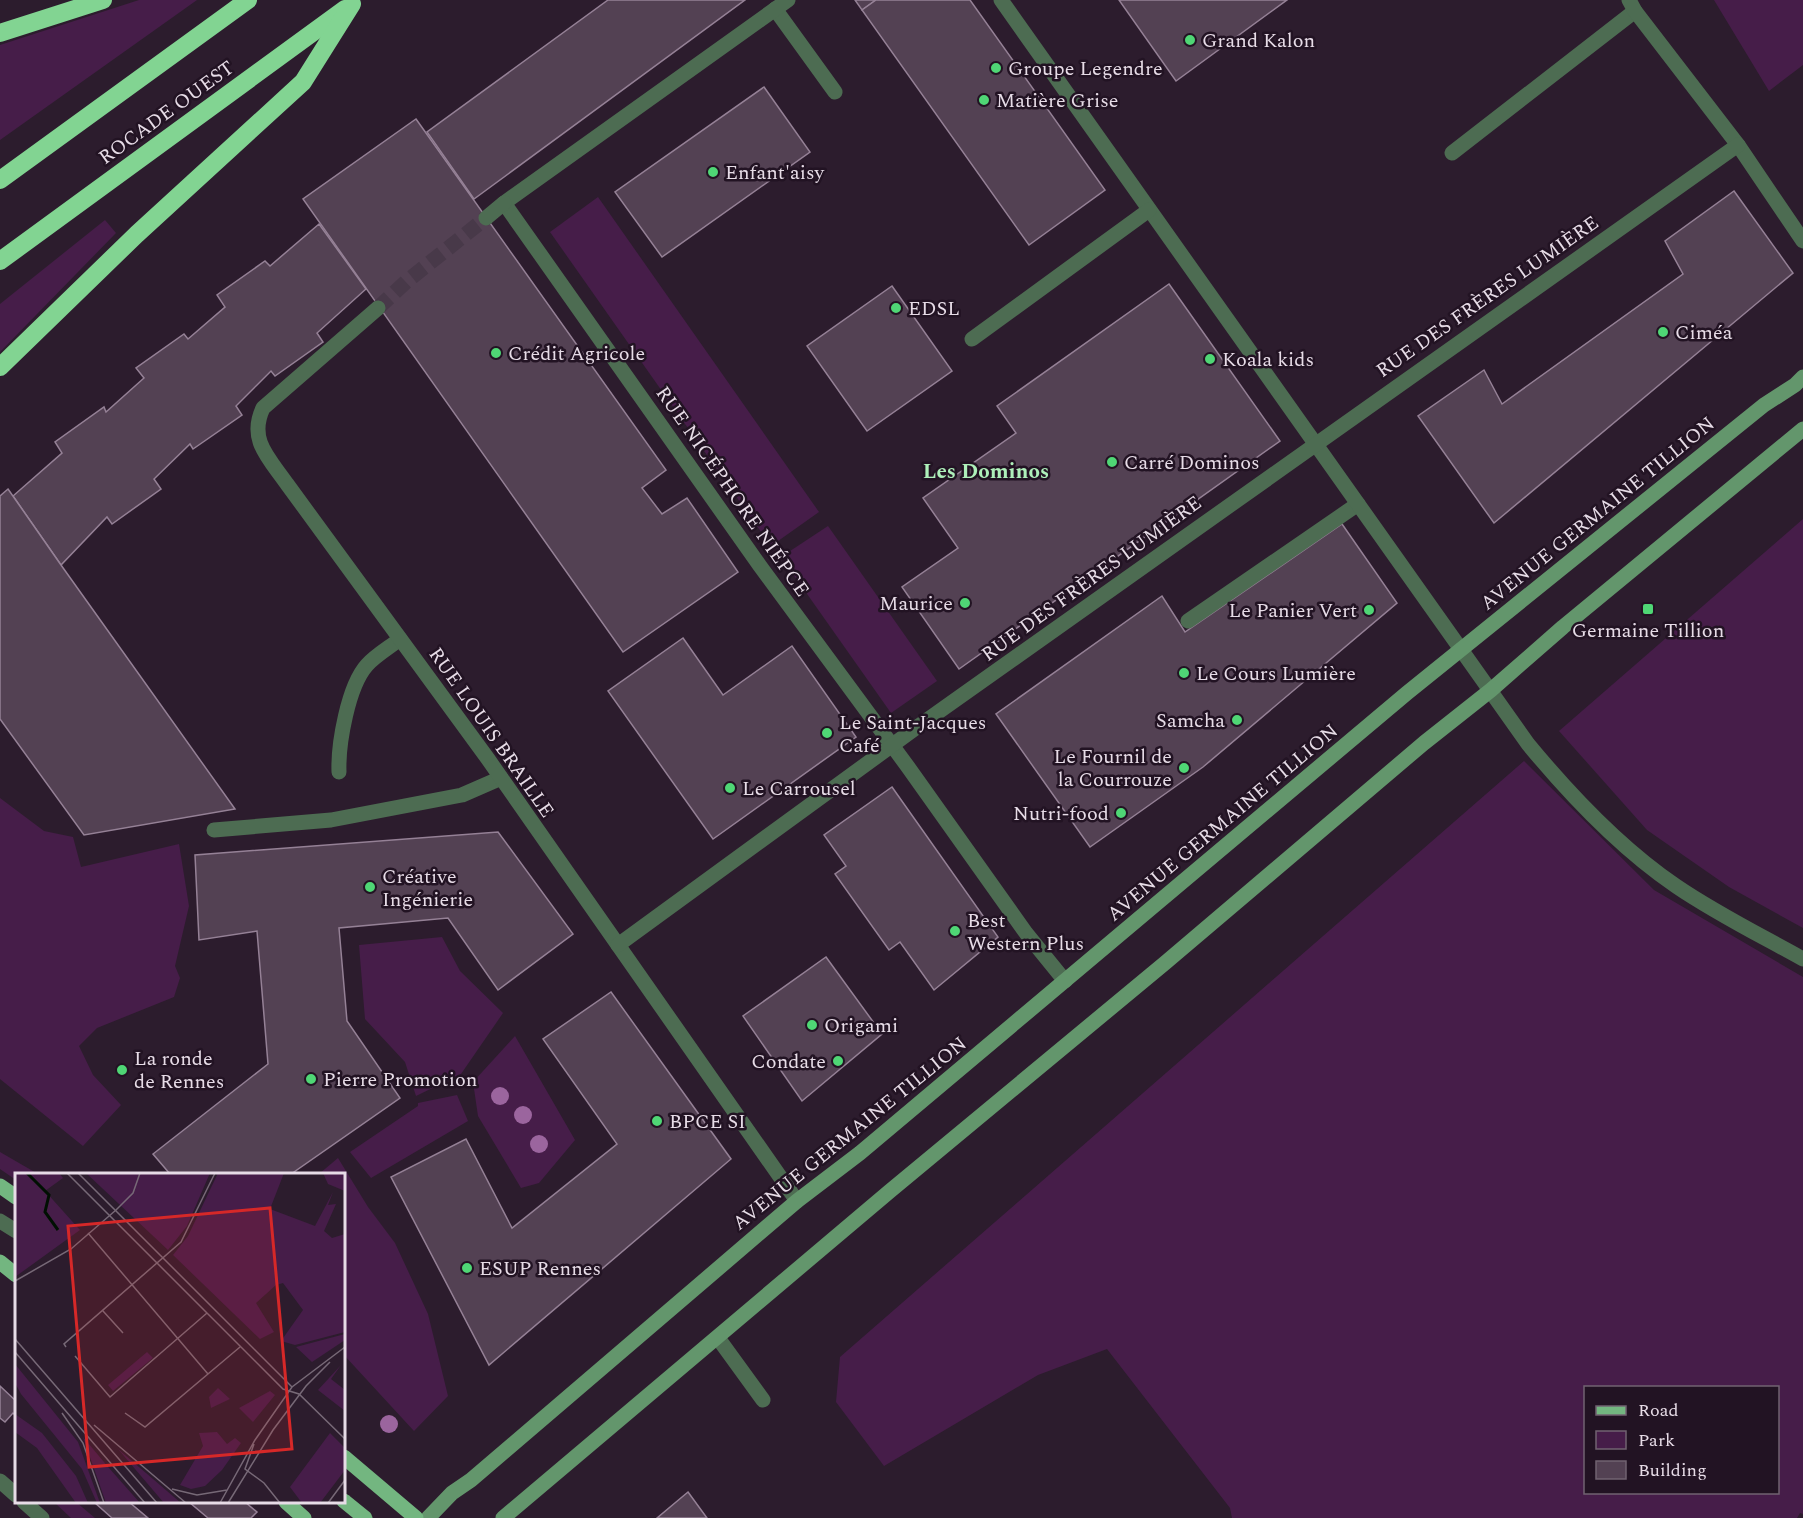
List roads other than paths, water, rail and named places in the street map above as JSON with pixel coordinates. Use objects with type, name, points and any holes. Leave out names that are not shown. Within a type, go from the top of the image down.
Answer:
[{"type":"highway","points":[[0,33],[103,0]]},
{"type":"highway","points":[[0,180],[248,0]]},
{"type":"highway","points":[[0,367],[136,234],[303,82],[355,2]]},
{"type":"highway","name":"ROCADE OUEST","points":[[0,261],[355,2]]},
{"type":"main road","points":[[0,1186],[15,1196]]},
{"type":"main road","points":[[0,1261],[15,1268]]},
{"type":"main road","points":[[0,1261],[15,1274]]},
{"type":"main road","points":[[345,1458],[416,1518]]},
{"type":"main road","points":[[345,1501],[365,1518]]},
{"type":"main road","points":[[287,1503],[304,1518]]},
{"type":"street","points":[[1001,0],[1314,444],[1528,744],[1554,776],[1610,832],[1674,885],[1731,921],[1803,959]]},
{"type":"street","points":[[486,218],[781,4],[835,92]]},
{"type":"street","points":[[1452,153],[1632,5],[1738,145],[1803,241]]},
{"type":"street","name":"RUE DES FRÈRES LUMIÈRE","points":[[618,945],[892,745],[1738,145]]},
{"type":"street","name":"RUE NICÉPHORE NIÉPCE","points":[[504,203],[760,566],[1030,938],[1065,981]]},
{"type":"street","points":[[972,339],[1149,210]]},
{"type":"street","name":"RUE LOUIS BRAILLE","points":[[378,308],[263,408],[257,420],[256,432],[260,444],[501,778],[780,1173],[797,1201]]},
{"type":"street","name":"AVENUE GERMAINE TILLION","points":[[428,1518],[452,1493],[471,1480],[797,1201],[860,1153],[1407,693],[1755,412],[1803,377]]},
{"type":"street","points":[[503,1518],[1424,743],[1491,690],[1563,627],[1803,429]]},
{"type":"street","points":[[1188,621],[1358,504]]},
{"type":"street","points":[[339,772],[338,752],[345,718],[358,680],[367,666],[400,639]]},
{"type":"street","points":[[214,830],[331,820],[462,795],[501,778]]},
{"type":"street","points":[[0,1221],[15,1230]]},
{"type":"street","points":[[718,1338],[764,1400]]},
{"type":"street","points":[[0,1481],[15,1495]]},
{"type":"street","points":[[25,1503],[42,1518]]},
{"type":"tunnel","points":[[378,308],[407,281],[486,218]]},
{"type":"place","name":"Grand Kalon","points":[[1190,40]]},
{"type":"place","name":"Groupe Legendre","points":[[996,68]]},
{"type":"place","name":"Matière Grise","points":[[984,100]]},
{"type":"place","name":"Enfant'aisy","points":[[713,172]]},
{"type":"place","name":"EDSL","points":[[896,308]]},
{"type":"place","name":"Ciméa","points":[[1663,332]]},
{"type":"place","name":"Crédit Agricole","points":[[496,353]]},
{"type":"place","name":"Koala kids","points":[[1210,359]]},
{"type":"place","name":"Carré Dominos","points":[[1112,462]]},
{"type":"place","name":"Maurice","points":[[965,603]]},
{"type":"place","name":"Germaine Tillion","points":[[1648,609]]},
{"type":"place","name":"Le Panier Vert","points":[[1369,610]]},
{"type":"place","name":"Le Cours Lumière","points":[[1184,673]]},
{"type":"place","name":"Samcha","points":[[1237,720]]},
{"type":"place","name":"Le Saint-Jacques Café","points":[[827,733]]},
{"type":"place","name":"Le Fournil de la Courrouze","points":[[1184,768]]},
{"type":"place","name":"Le Carrousel","points":[[730,788]]},
{"type":"place","name":"Nutri-food","points":[[1121,813]]},
{"type":"place","name":"Créative Ingénierie","points":[[370,887]]},
{"type":"place","name":"Best Western Plus","points":[[955,931]]},
{"type":"place","name":"Origami","points":[[812,1025]]},
{"type":"place","name":"Condate","points":[[838,1061]]},
{"type":"place","name":"La ronde de Rennes","points":[[122,1070]]},
{"type":"place","name":"Pierre Promotion","points":[[311,1079]]},
{"type":"place","name":"BPCE SI","points":[[657,1121]]},
{"type":"place","name":"ESUP Rennes","points":[[467,1268]]},
{"type":"district","name":"Les Dominos","points":[[986,471]]}]
